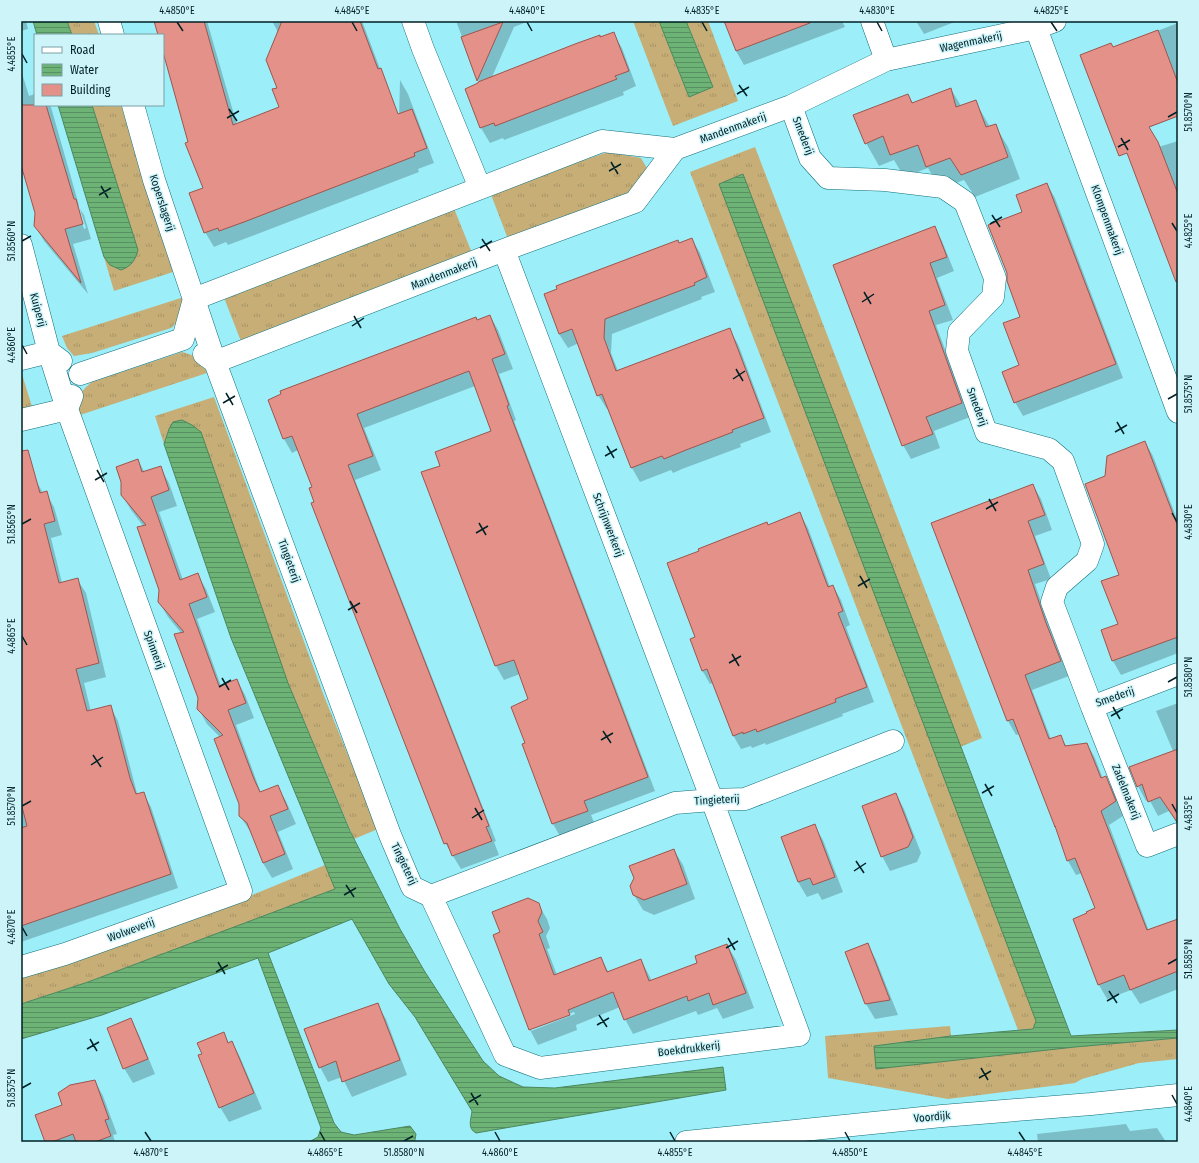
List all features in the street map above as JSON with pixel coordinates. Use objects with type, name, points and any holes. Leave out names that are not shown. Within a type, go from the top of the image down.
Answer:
[{"type":"street","points":[[109,21],[113,34]]},
{"type":"street","points":[[413,21],[480,188]]},
{"type":"street","points":[[872,21],[886,60]]},
{"type":"street","name":"Wagenmakerij","points":[[791,106],[886,60],[1045,25]]},
{"type":"street","name":"Klompenmakerij","points":[[1045,25],[1178,412]]},
{"type":"street","name":"Koperslagerij","points":[[133,106],[154,180],[194,299]]},
{"type":"street","name":"Mandenmakerij","points":[[194,299],[602,141],[675,150],[791,106]]},
{"type":"street","name":"Smederij","points":[[791,106],[810,158],[828,178],[885,180],[943,187],[965,202],[995,278],[993,297],[959,332],[957,351],[986,432],[1049,449],[1063,461],[1093,544],[1088,561],[1057,587],[1052,602],[1092,707],[1178,674]]},
{"type":"street","name":"Mandenmakerij","points":[[215,362],[504,250],[635,202],[675,150]]},
{"type":"street","name":"Kuiperij","points":[[21,245],[67,409]]},
{"type":"street","name":"Schrijnwerkerij","points":[[504,250],[712,800]]},
{"type":"street","points":[[183,339],[194,299]]},
{"type":"street","points":[[194,299],[215,362]]},
{"type":"street","points":[[183,339],[215,362]]},
{"type":"street","points":[[80,374],[183,339]]},
{"type":"street","points":[[21,359],[50,352],[80,374]]},
{"type":"street","name":"Tingieterij","points":[[215,362],[390,835],[412,886],[431,896],[675,803],[745,799],[894,741]]},
{"type":"street","points":[[21,420],[67,409],[80,374]]},
{"type":"street","name":"Spinnerij","points":[[67,409],[241,891]]},
{"type":"street","name":"Zadelmakerij","points":[[1092,707],[1147,846],[1178,834]]},
{"type":"street","name":"Boekdrukkerij","points":[[431,896],[505,1055],[540,1068],[799,1036],[712,800]]},
{"type":"street","name":"Wolweverij","points":[[21,967],[65,954],[241,891]]},
{"type":"street","name":"Voordijk","points":[[686,1142],[942,1116],[1091,1104],[1178,1095]]},
{"type":"green space","points":[[67,21],[94,21],[99,34],[72,34]]},
{"type":"green space","points":[[633,21],[659,21],[689,97],[713,87],[686,21],[708,21],[738,101],[673,126]]},
{"type":"green space","points":[[92,106],[121,106],[173,272],[114,291],[104,257],[110,265],[97,122]]},
{"type":"green space","points":[[755,147],[982,738],[960,747],[743,175],[1036,1021],[1033,1029],[1018,1030],[690,172]]},
{"type":"green space","points":[[608,152],[641,158],[648,170],[628,196],[508,239],[490,192]]},
{"type":"green space","points":[[453,206],[472,253],[242,344],[223,295]]},
{"type":"green space","points":[[184,297],[180,319],[171,328],[92,353],[74,356],[67,348],[62,336]]},
{"type":"green space","points":[[182,352],[198,359],[203,364],[207,373],[80,415],[79,400],[81,393],[92,382]]},
{"type":"green space","points":[[21,371],[33,410],[21,413]]},
{"type":"green space","points":[[214,397],[324,696],[378,829],[354,839],[288,683],[169,429],[164,444],[155,416]]},
{"type":"green space","points":[[325,865],[336,889],[88,982],[21,1004],[21,976],[240,900]]},
{"type":"green space","points":[[950,1026],[951,1036],[875,1046],[1075,1047],[1178,1038],[1178,1059],[1139,1063],[1082,1079],[1075,1083],[948,1099],[828,1078],[825,1036]]},
{"type":"water","points":[[33,21],[67,21],[72,34],[37,34]]},
{"type":"water","points":[[659,21],[686,21],[713,87],[689,97]]},
{"type":"water","points":[[58,106],[92,106],[138,250],[136,257],[128,267],[121,270],[110,265],[104,257]]},
{"type":"water","points":[[743,174],[1071,1036],[1178,1030],[1178,1038],[1075,1047],[876,1069],[874,1046],[951,1036],[1033,1029],[1036,1021],[719,184]]},
{"type":"water","points":[[182,420],[201,432],[288,683],[350,831],[400,929],[425,972],[483,1061],[499,1076],[523,1087],[555,1088],[723,1067],[726,1090],[476,1133],[471,1129],[470,1121],[472,1111],[415,1017],[389,984],[352,919],[268,953],[334,1123],[341,1132],[354,1135],[410,1126],[416,1134],[413,1142],[309,1142],[318,1137],[321,1128],[258,958],[102,1015],[21,1039],[21,1004],[88,982],[335,889],[231,638],[164,444],[173,422]]},
{"type":"building","points":[[154,21],[204,21],[233,125],[279,107],[272,89],[277,88],[266,60],[282,21],[360,21],[378,69],[381,68],[398,114],[412,109],[427,148],[414,153],[415,156],[244,222],[219,231],[218,228],[204,233],[189,193],[203,188],[185,143],[188,142],[164,56],[164,34],[158,34]]},
{"type":"building","points":[[724,21],[810,21],[810,23],[736,51]]},
{"type":"building","points":[[503,22],[477,81],[461,37]]},
{"type":"building","points":[[1158,30],[1178,83],[1178,116],[1149,127],[1158,142],[1178,194],[1178,281],[1176,282],[1127,153],[1119,156],[1080,55],[1111,43],[1113,47]]},
{"type":"building","points":[[614,32],[629,71],[615,76],[617,79],[495,126],[494,123],[480,128],[465,89],[478,82],[575,44],[600,35],[600,37]]},
{"type":"building","points":[[951,88],[956,107],[976,100],[986,127],[996,124],[1008,157],[961,175],[950,158],[926,167],[918,145],[890,155],[883,136],[865,144],[853,115],[908,94],[912,103]]},
{"type":"building","points":[[21,105],[46,106],[83,224],[65,229],[81,283],[34,226],[35,213],[21,165]]},
{"type":"building","points":[[1047,183],[1116,364],[1014,403],[1002,372],[1019,365],[1003,323],[1020,317],[1007,281],[1007,273],[988,225],[1022,212],[1016,195]]},
{"type":"building","points":[[935,226],[947,257],[930,263],[945,305],[929,311],[962,403],[926,417],[933,434],[902,446],[833,265]]},
{"type":"building","points":[[692,238],[707,277],[694,283],[695,285],[605,319],[604,338],[616,371],[730,328],[764,418],[664,459],[662,456],[631,468],[602,394],[597,396],[572,329],[559,334],[544,294],[557,289],[556,286],[678,240],[679,243]]},
{"type":"building","points":[[490,315],[505,354],[492,359],[509,405],[507,406],[648,777],[584,801],[588,811],[552,824],[522,744],[525,743],[511,707],[528,699],[514,660],[495,666],[421,472],[440,466],[435,452],[491,431],[469,371],[357,414],[373,456],[348,465],[489,826],[486,827],[492,841],[452,856],[447,843],[444,844],[311,503],[314,502],[309,488],[312,487],[292,436],[283,439],[268,400],[281,394],[280,391],[476,317],[477,320]]},
{"type":"building","points":[[1145,441],[1178,527],[1178,637],[1112,661],[1101,630],[1118,624],[1101,581],[1119,575],[1085,484],[1105,476],[1107,456]]},
{"type":"building","points":[[28,450],[40,493],[47,491],[55,521],[44,524],[59,583],[78,578],[99,663],[76,669],[87,711],[111,705],[130,778],[136,794],[144,792],[171,874],[21,926],[21,828],[27,826],[21,803],[21,451]]},
{"type":"building","points":[[138,459],[142,472],[161,466],[169,490],[151,497],[180,580],[198,573],[207,597],[189,604],[219,686],[237,679],[246,703],[228,710],[254,779],[260,792],[278,785],[288,809],[270,816],[285,854],[263,863],[247,823],[239,816],[239,804],[214,739],[223,735],[197,709],[198,698],[174,634],[184,632],[158,602],[159,590],[137,527],[146,525],[121,495],[121,482],[116,467]]},
{"type":"building","points":[[1033,484],[1045,515],[1028,521],[1044,564],[1028,570],[1061,661],[1025,675],[1049,739],[1061,735],[1065,746],[1087,743],[1101,778],[1106,776],[1116,801],[1101,811],[1147,930],[1178,919],[1178,971],[1130,990],[1124,975],[1098,985],[1073,919],[1095,908],[1075,858],[1067,861],[1055,826],[1013,719],[1007,721],[931,523]]},
{"type":"building","points":[[800,512],[828,587],[833,585],[843,611],[838,613],[867,687],[835,699],[836,702],[757,732],[756,729],[733,736],[707,669],[702,671],[690,639],[695,637],[667,563],[767,522],[768,525]]},
{"type":"building","points":[[1178,749],[1177,822],[1160,797],[1148,802],[1142,784],[1137,787],[1129,767]]},
{"type":"building","points":[[896,793],[913,837],[908,847],[881,857],[862,806]]},
{"type":"building","points":[[815,824],[835,877],[813,885],[810,878],[798,882],[781,837]]},
{"type":"building","points":[[674,849],[687,884],[644,900],[633,895],[630,886],[634,878],[629,866]]},
{"type":"building","points":[[528,898],[539,903],[542,912],[538,921],[543,932],[539,934],[554,975],[601,957],[607,972],[641,959],[649,981],[697,963],[695,956],[727,944],[746,993],[713,1005],[709,993],[688,1001],[687,996],[624,1020],[613,992],[568,1010],[570,1015],[529,1030],[493,935],[500,932],[492,912]]},
{"type":"building","points":[[868,943],[890,1000],[865,1004],[845,952]]},
{"type":"building","points":[[378,1003],[400,1060],[342,1082],[336,1061],[319,1068],[304,1029]]},
{"type":"building","points":[[131,1018],[148,1059],[123,1069],[107,1028]]},
{"type":"building","points":[[224,1032],[228,1043],[232,1041],[254,1093],[219,1108],[198,1055],[202,1054],[197,1043]]},
{"type":"building","points":[[95,1080],[109,1119],[105,1120],[111,1136],[95,1142],[76,1142],[73,1134],[52,1142],[45,1142],[35,1115],[62,1105],[58,1093],[70,1085]]}]
